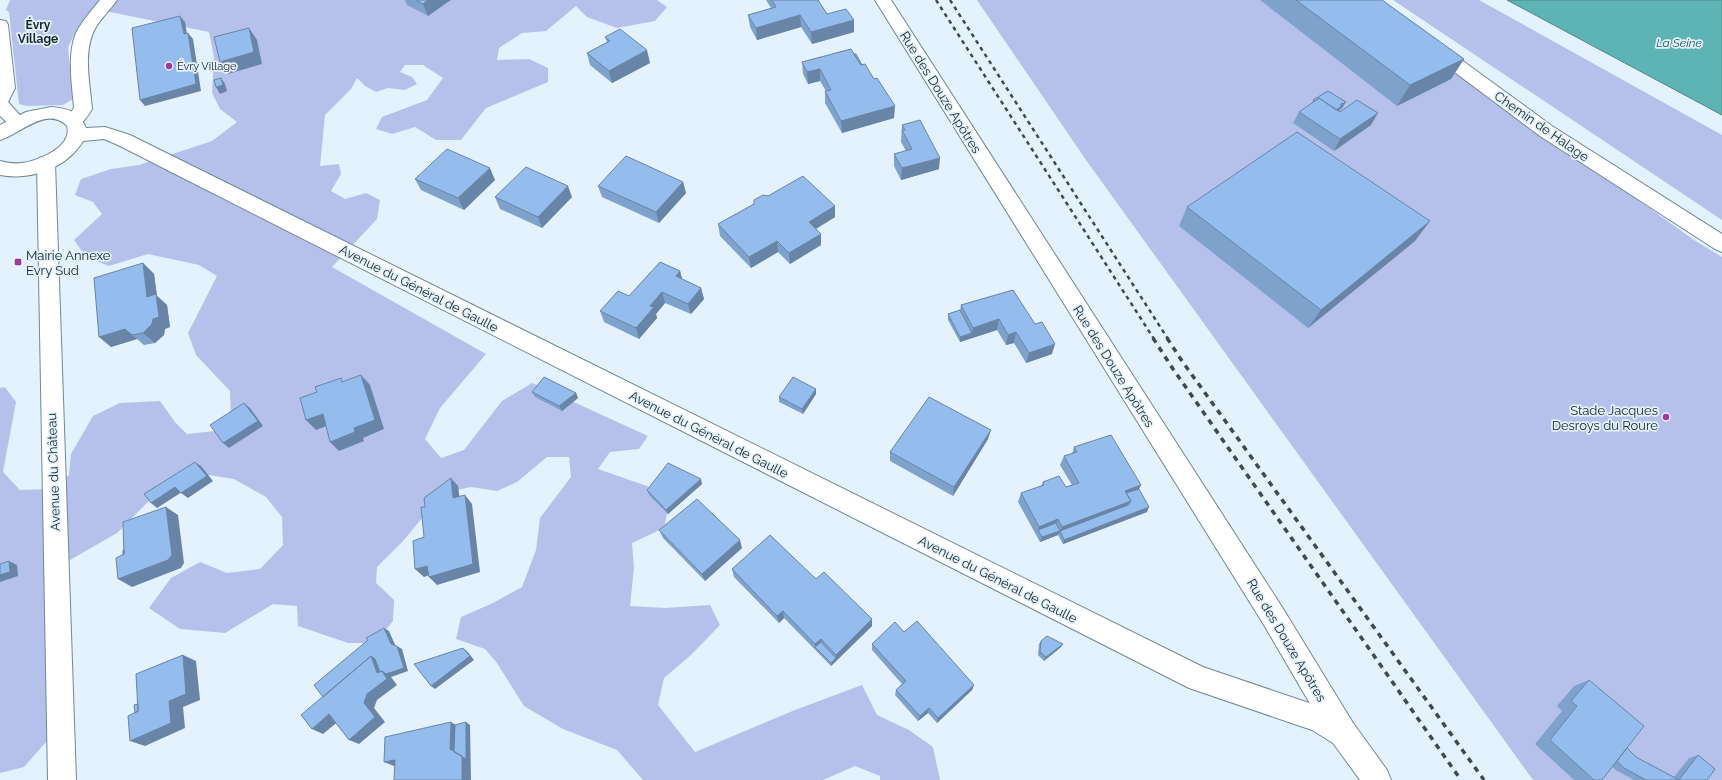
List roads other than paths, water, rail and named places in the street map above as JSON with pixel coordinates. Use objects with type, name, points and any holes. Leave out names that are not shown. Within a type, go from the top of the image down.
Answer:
[{"type":"street","points":[[0,168],[18,170],[32,168],[46,163],[66,150],[83,109],[81,50],[83,38],[92,22],[109,0]]},
{"type":"street","name":"Rue des Douze Apôtres","points":[[883,0],[1269,609],[1343,733],[1377,780]]},
{"type":"street","points":[[0,25],[6,88],[0,101]]},
{"type":"street","name":"Chemin de Halage","points":[[1419,38],[1546,131],[1722,244]]},
{"type":"street","points":[[0,105],[6,127],[30,117],[56,114],[66,116],[75,128]]},
{"type":"street","name":"Avenue du Général de Gaulle","points":[[75,128],[105,133],[124,140],[1198,679],[1318,719],[1343,733]]},
{"type":"street","name":"Avenue du Château","points":[[46,163],[62,780]]},
{"type":"water","name":"La Seine","points":[[1507,0],[1722,0],[1722,115]]},
{"type":"railway","points":[[936,0],[1154,339]]},
{"type":"railway","points":[[950,0],[1168,339]]},
{"type":"railway","points":[[1153,338],[1173,369],[1461,780]]},
{"type":"railway","points":[[1167,338],[1182,361],[1484,780]]},
{"type":"place","name":"Évry Village","points":[[169,66]]},
{"type":"place","name":"Mairie Annexe Evry Sud","points":[[18,262]]},
{"type":"place","name":"Stade Jacques Desroys du Roure","points":[[1666,417]]},
{"type":"district","name":"Évry Village","points":[[38,32]]}]
